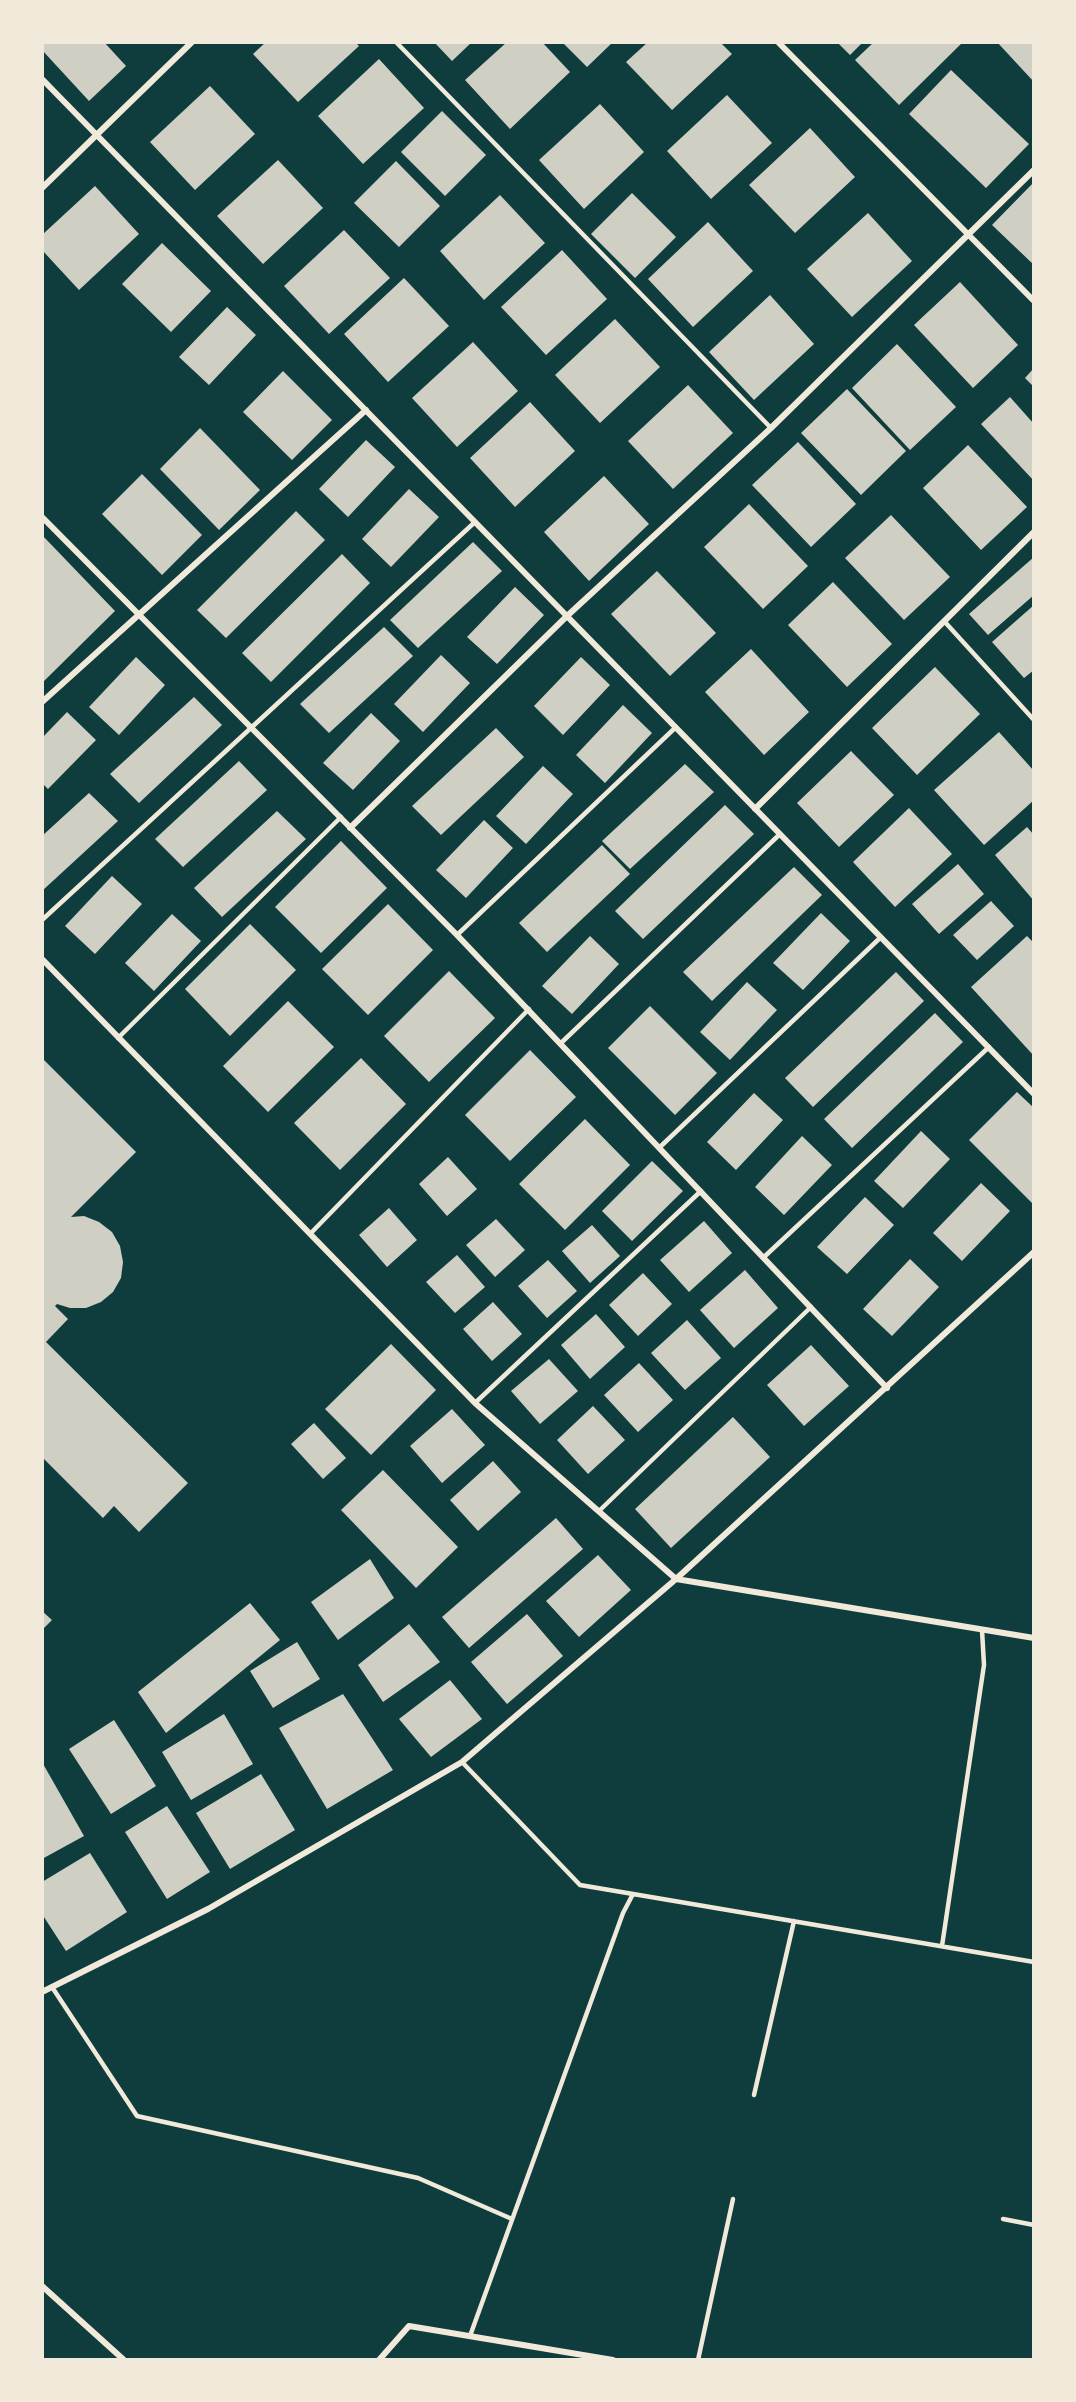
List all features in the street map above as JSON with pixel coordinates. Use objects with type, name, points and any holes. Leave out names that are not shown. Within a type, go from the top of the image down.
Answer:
[{"type":"street","points":[[42,188],[192,42]]},
{"type":"street","points":[[778,42],[1034,302]]},
{"type":"street","points":[[42,79],[1034,1094]]},
{"type":"street","points":[[350,828],[567,616],[771,428],[1034,170]]},
{"type":"street","points":[[42,702],[366,410]]},
{"type":"street","points":[[42,517],[457,934],[887,1388]]},
{"type":"street","points":[[755,809],[1034,532]]},
{"type":"street","points":[[42,958],[118,1038],[312,1233],[475,1404],[675,1579],[1034,1638]]},
{"type":"street","points":[[42,1992],[208,1909],[462,1762],[675,1579],[1034,1252]]},
{"type":"street","points":[[42,2286],[124,2360]]},
{"type":"street","points":[[378,2360],[409,2326],[613,2360]]},
{"type":"lane","points":[[396,42],[771,428]]},
{"type":"lane","points":[[42,920],[475,522]]},
{"type":"lane","points":[[944,621],[1034,720]]},
{"type":"lane","points":[[457,934],[676,727]]},
{"type":"lane","points":[[118,1038],[341,817]]},
{"type":"lane","points":[[561,1043],[780,834]]},
{"type":"lane","points":[[660,1147],[881,937]]},
{"type":"lane","points":[[312,1233],[529,1009]]},
{"type":"lane","points":[[764,1257],[988,1047]]},
{"type":"lane","points":[[475,1404],[701,1191]]},
{"type":"lane","points":[[599,1511],[811,1307]]},
{"type":"lane","points":[[942,1946],[984,1665],[982,1630]]},
{"type":"lane","points":[[462,1762],[580,1885],[1034,1962]]},
{"type":"lane","points":[[470,2336],[623,1913],[633,1894]]},
{"type":"lane","points":[[754,2095],[794,1921]]},
{"type":"lane","points":[[52,1987],[137,2116],[418,2178],[512,2219]]},
{"type":"lane","points":[[698,2360],[733,2199]]},
{"type":"lane","points":[[1003,2219],[1034,2225]]},
{"type":"building","points":[[42,42],[104,42],[126,66],[89,101],[42,50]]},
{"type":"building","points":[[266,42],[355,42],[359,46],[298,102],[253,54]]},
{"type":"building","points":[[434,42],[472,42],[452,61]]},
{"type":"building","points":[[507,42],[542,42],[570,72],[510,129],[465,80]]},
{"type":"building","points":[[562,42],[613,42],[587,67]]},
{"type":"building","points":[[648,42],[720,42],[732,54],[672,110],[626,62]]},
{"type":"building","points":[[837,42],[863,42],[850,55]]},
{"type":"building","points":[[874,42],[963,42],[899,105],[855,60]]},
{"type":"building","points":[[997,42],[1034,42],[1034,82]]},
{"type":"building","points":[[379,59],[424,108],[363,164],[318,116]]},
{"type":"building","points":[[951,70],[1029,144],[986,188],[909,114]]},
{"type":"building","points":[[210,86],[255,134],[195,190],[150,142]]},
{"type":"building","points":[[727,95],[772,143],[711,199],[667,151]]},
{"type":"building","points":[[600,104],[644,152],[584,209],[539,160]]},
{"type":"building","points":[[442,111],[486,155],[445,196],[401,152]]},
{"type":"building","points":[[810,128],[855,177],[795,233],[749,185]]},
{"type":"building","points":[[278,160],[323,208],[263,264],[217,216]]},
{"type":"building","points":[[396,161],[440,206],[399,247],[354,203]]},
{"type":"building","points":[[1034,182],[1034,265],[992,225]]},
{"type":"building","points":[[95,186],[139,234],[79,290],[42,250],[42,235]]},
{"type":"building","points":[[632,193],[676,237],[635,278],[591,234]]},
{"type":"building","points":[[500,195],[545,243],[484,300],[440,251]]},
{"type":"building","points":[[868,213],[912,261],[852,317],[807,269]]},
{"type":"building","points":[[708,222],[753,271],[693,327],[648,279]]},
{"type":"building","points":[[344,230],[390,278],[329,334],[284,286]]},
{"type":"building","points":[[162,243],[211,291],[171,332],[122,284]]},
{"type":"building","points":[[562,250],[607,299],[546,355],[501,307]]},
{"type":"building","points":[[404,278],[449,326],[388,382],[344,334]]},
{"type":"building","points":[[960,282],[1018,345],[973,388],[914,325]]},
{"type":"building","points":[[770,295],[814,344],[754,400],[709,352]]},
{"type":"building","points":[[227,307],[256,335],[209,385],[179,357]]},
{"type":"building","points":[[615,319],[660,367],[600,423],[555,375]]},
{"type":"building","points":[[473,342],[518,391],[457,447],[412,398]]},
{"type":"building","points":[[897,344],[956,407],[910,450],[852,388]]},
{"type":"building","points":[[1034,368],[1034,387],[1025,378]]},
{"type":"building","points":[[283,371],[332,420],[292,460],[243,412]]},
{"type":"building","points":[[688,385],[733,433],[673,489],[628,441]]},
{"type":"building","points":[[847,389],[906,451],[861,495],[801,433]]},
{"type":"building","points":[[1010,397],[1034,424],[1034,481],[981,424]]},
{"type":"building","points":[[530,402],[575,451],[515,507],[470,458]]},
{"type":"building","points":[[200,428],[260,490],[219,530],[160,469]]},
{"type":"building","points":[[366,440],[395,467],[348,517],[319,489]]},
{"type":"building","points":[[798,442],[856,504],[811,547],[752,485]]},
{"type":"building","points":[[968,445],[1027,507],[981,550],[923,488]]},
{"type":"building","points":[[142,474],[202,535],[162,575],[102,514]]},
{"type":"building","points":[[604,476],[649,524],[589,581],[544,532]]},
{"type":"building","points":[[409,489],[439,517],[391,567],[362,539]]},
{"type":"building","points":[[749,504],[808,566],[763,609],[704,547]]},
{"type":"building","points":[[296,511],[325,540],[226,638],[197,610]]},
{"type":"building","points":[[891,515],[950,577],[904,620],[845,558]]},
{"type":"building","points":[[42,535],[115,611],[42,683]]},
{"type":"building","points":[[473,542],[502,571],[418,648],[390,620]]},
{"type":"building","points":[[342,554],[370,583],[271,682],[242,653]]},
{"type":"building","points":[[1034,557],[1034,595],[988,635],[969,614]]},
{"type":"building","points":[[657,571],[716,633],[670,676],[611,614]]},
{"type":"building","points":[[833,582],[892,644],[847,687],[788,625]]},
{"type":"building","points":[[515,587],[544,615],[497,664],[467,637]]},
{"type":"building","points":[[1034,605],[1034,670],[1024,678],[992,642]]},
{"type":"building","points":[[384,627],[413,656],[329,733],[300,704]]},
{"type":"building","points":[[751,649],[809,712],[764,755],[705,692]]},
{"type":"building","points":[[441,655],[470,683],[423,732],[394,704]]},
{"type":"building","points":[[136,657],[165,685],[119,735],[89,707]]},
{"type":"building","points":[[581,657],[610,685],[563,735],[534,706]]},
{"type":"building","points":[[935,667],[980,714],[917,775],[872,728]]},
{"type":"building","points":[[194,697],[222,725],[139,803],[110,774]]},
{"type":"building","points":[[623,705],[652,733],[605,783],[576,755]]},
{"type":"building","points":[[67,712],[96,740],[48,789],[42,783],[42,738]]},
{"type":"building","points":[[371,713],[400,741],[353,790],[323,763]]},
{"type":"building","points":[[496,728],[524,757],[441,835],[412,806]]},
{"type":"building","points":[[999,732],[1034,771],[1034,800],[984,845],[934,790]]},
{"type":"building","points":[[851,751],[894,795],[839,847],[797,803]]},
{"type":"building","points":[[239,761],[267,790],[183,867],[155,839]]},
{"type":"building","points":[[685,764],[714,792],[630,869],[602,841]]},
{"type":"building","points":[[543,766],[573,794],[526,844],[496,816]]},
{"type":"building","points":[[89,793],[118,821],[42,891],[42,836]]},
{"type":"building","points":[[725,805],[754,834],[643,939],[615,911]]},
{"type":"building","points":[[909,808],[952,854],[895,907],[853,862]]},
{"type":"building","points":[[277,811],[306,839],[222,917],[194,888]]},
{"type":"building","points":[[484,820],[513,848],[466,898],[436,870]]},
{"type":"building","points":[[1027,827],[1034,835],[1034,901],[995,855]]},
{"type":"building","points":[[341,841],[387,888],[321,953],[275,907]]},
{"type":"building","points":[[602,845],[630,874],[547,952],[519,923]]},
{"type":"building","points":[[958,864],[984,894],[939,934],[912,904]]},
{"type":"building","points":[[794,867],[822,895],[712,1001],[683,972]]},
{"type":"building","points":[[112,876],[142,904],[95,954],[65,926]]},
{"type":"building","points":[[991,901],[1014,926],[977,960],[953,935]]},
{"type":"building","points":[[388,904],[433,950],[368,1015],[322,969]]},
{"type":"building","points":[[821,913],[850,941],[803,990],[773,963]]},
{"type":"building","points":[[172,914],[201,941],[154,991],[125,963]]},
{"type":"building","points":[[250,924],[296,970],[230,1036],[185,989]]},
{"type":"building","points":[[590,936],[619,964],[572,1014],[542,986]]},
{"type":"building","points":[[1027,936],[1034,943],[1034,1056],[971,987]]},
{"type":"building","points":[[449,971],[495,1018],[429,1082],[384,1036]]},
{"type":"building","points":[[896,972],[924,1001],[813,1107],[785,1078]]},
{"type":"building","points":[[747,982],[777,1010],[730,1060],[700,1032]]},
{"type":"building","points":[[288,1001],[334,1047],[268,1112],[223,1066]]},
{"type":"building","points":[[650,1006],[717,1073],[675,1115],[608,1048]]},
{"type":"building","points":[[935,1013],[963,1042],[852,1148],[824,1119]]},
{"type":"building","points":[[530,1050],[576,1097],[510,1161],[465,1115]]},
{"type":"building","points":[[42,1058],[136,1152],[71,1217],[84,1216],[99,1222],[112,1232],[120,1246],[123,1262],[121,1278],[113,1292],[101,1302],[86,1308],[70,1308],[57,1304],[55,1306],[68,1319],[46,1342],[188,1483],[139,1532],[114,1506],[103,1518],[42,1457]]},
{"type":"building","points":[[361,1058],[406,1104],[340,1170],[294,1123]]},
{"type":"building","points":[[1017,1092],[1034,1108],[1034,1205],[969,1140]]},
{"type":"building","points":[[754,1093],[783,1120],[736,1170],[707,1142]]},
{"type":"building","points":[[585,1119],[630,1165],[565,1230],[519,1184]]},
{"type":"building","points":[[921,1131],[950,1159],[903,1208],[874,1181]]},
{"type":"building","points":[[802,1136],[832,1165],[784,1215],[755,1187]]},
{"type":"building","points":[[448,1157],[477,1189],[447,1216],[419,1184]]},
{"type":"building","points":[[652,1161],[683,1191],[632,1241],[602,1211]]},
{"type":"building","points":[[981,1183],[1010,1211],[962,1261],[933,1233]]},
{"type":"building","points":[[865,1197],[894,1225],[847,1274],[817,1247]]},
{"type":"building","points":[[389,1208],[417,1240],[387,1267],[359,1235]]},
{"type":"building","points":[[496,1219],[525,1250],[495,1277],[466,1245]]},
{"type":"building","points":[[704,1221],[732,1253],[689,1292],[660,1260]]},
{"type":"building","points":[[592,1225],[620,1256],[590,1283],[562,1251]]},
{"type":"building","points":[[457,1255],[485,1287],[455,1313],[426,1282]]},
{"type":"building","points":[[910,1259],[939,1287],[892,1336],[863,1309]]},
{"type":"building","points":[[548,1260],[577,1291],[547,1318],[518,1286]]},
{"type":"building","points":[[745,1270],[778,1308],[734,1348],[700,1310]]},
{"type":"building","points":[[643,1273],[672,1304],[638,1336],[609,1305]]},
{"type":"building","points":[[493,1302],[522,1334],[492,1361],[463,1329]]},
{"type":"building","points":[[596,1314],[625,1347],[590,1379],[561,1345]]},
{"type":"building","points":[[687,1320],[721,1358],[685,1390],[651,1353]]},
{"type":"building","points":[[391,1344],[436,1390],[371,1455],[325,1409]]},
{"type":"building","points":[[811,1345],[849,1386],[804,1426],[767,1385]]},
{"type":"building","points":[[549,1359],[578,1391],[540,1424],[511,1391]]},
{"type":"building","points":[[639,1363],[673,1400],[638,1432],[604,1395]]},
{"type":"building","points":[[593,1406],[625,1440],[588,1474],[557,1440]]},
{"type":"building","points":[[452,1409],[485,1445],[442,1483],[410,1446]]},
{"type":"building","points":[[733,1417],[770,1457],[671,1548],[635,1509]]},
{"type":"building","points":[[314,1423],[346,1458],[323,1479],[291,1444]]},
{"type":"building","points":[[493,1461],[521,1492],[478,1531],[450,1500]]},
{"type":"building","points":[[383,1470],[458,1547],[416,1588],[341,1510]]},
{"type":"building","points":[[556,1518],[583,1549],[469,1648],[442,1617]]},
{"type":"building","points":[[598,1555],[631,1590],[579,1637],[546,1601]]},
{"type":"building","points":[[370,1559],[394,1598],[338,1640],[311,1602]]},
{"type":"building","points":[[250,1603],[280,1640],[166,1733],[138,1692]]},
{"type":"building","points":[[42,1611],[52,1620],[42,1630]]},
{"type":"building","points":[[527,1614],[563,1656],[507,1704],[471,1662]]},
{"type":"building","points":[[409,1624],[440,1662],[383,1702],[358,1665]]},
{"type":"building","points":[[297,1642],[320,1679],[273,1708],[250,1671]]},
{"type":"building","points":[[450,1680],[482,1719],[431,1757],[399,1719]]},
{"type":"building","points":[[343,1694],[393,1770],[327,1809],[279,1728]]},
{"type":"building","points":[[224,1714],[253,1764],[191,1800],[162,1752]]},
{"type":"building","points":[[114,1720],[156,1786],[111,1814],[69,1749]]},
{"type":"building","points":[[42,1762],[84,1836],[42,1859]]},
{"type":"building","points":[[261,1774],[295,1830],[230,1869],[196,1813]]},
{"type":"building","points":[[167,1806],[210,1872],[167,1899],[125,1832]]},
{"type":"building","points":[[90,1853],[127,1912],[66,1951],[42,1914],[42,1882]]}]
